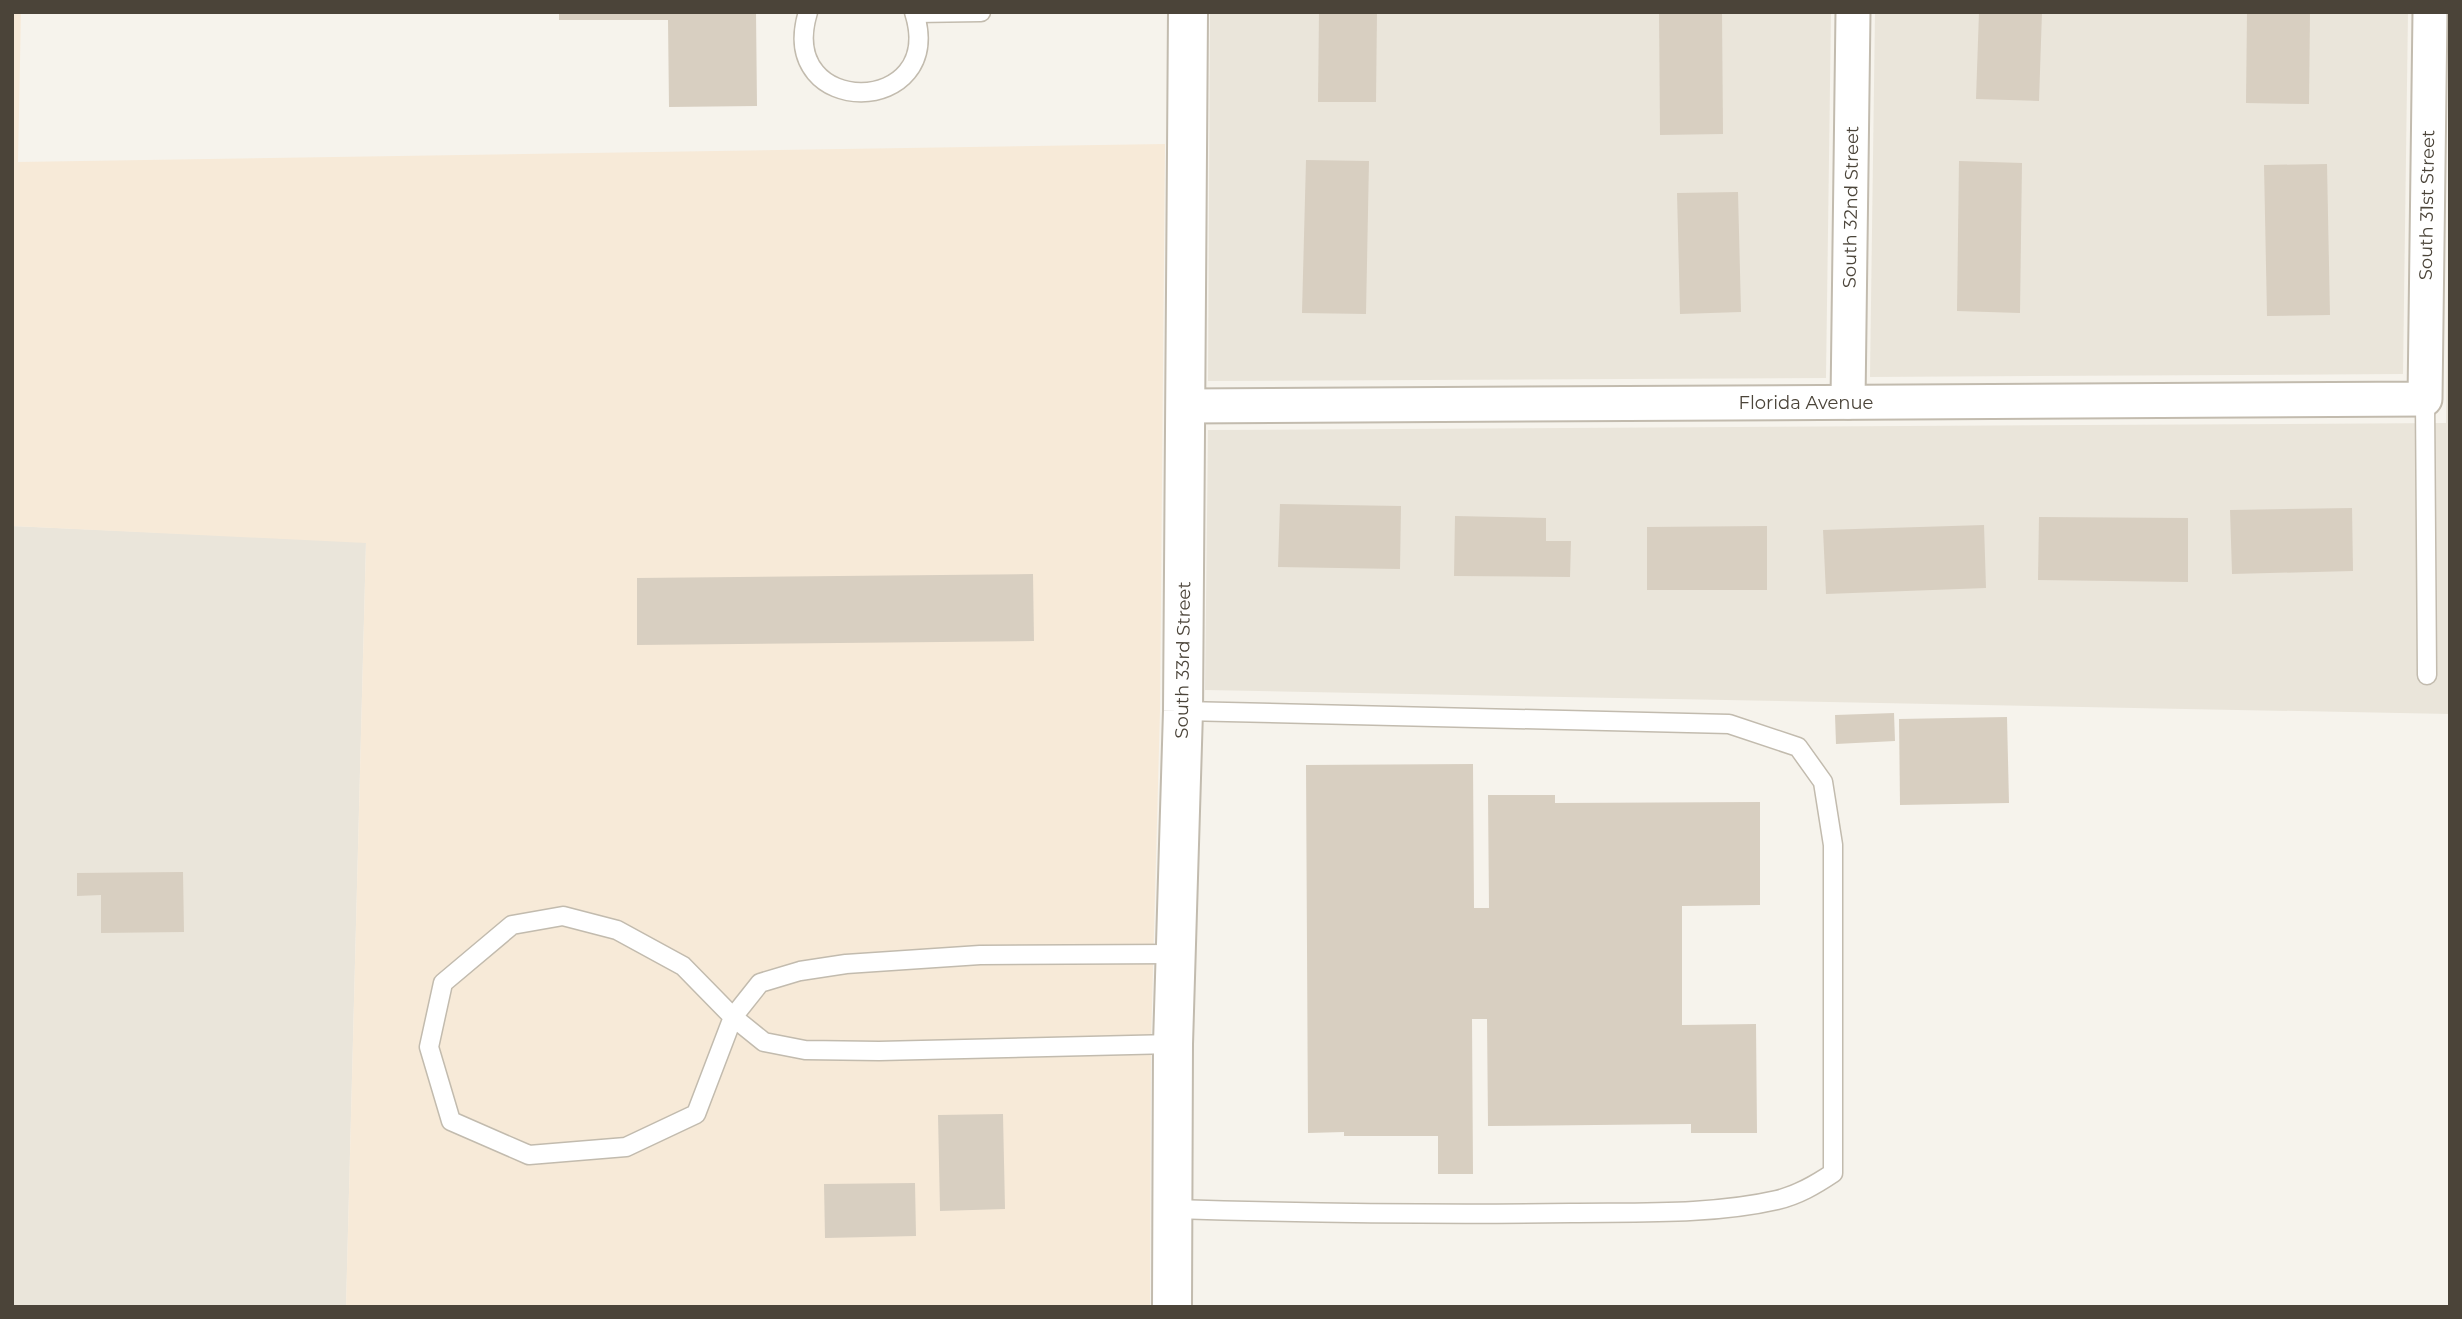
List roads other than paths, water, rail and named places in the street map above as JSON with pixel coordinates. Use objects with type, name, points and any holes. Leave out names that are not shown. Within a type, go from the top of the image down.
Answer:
[{"type":"street","name":"South 33rd Street","points":[[1172,1307],[1173,1044],[1183,711],[1188,12]]},
{"type":"street","name":"South 32nd Street","points":[[1848,402],[1853,12]]},
{"type":"street","name":"South 31st Street","points":[[2425,399],[2430,12]]},
{"type":"street","name":"Florida Avenue","points":[[1186,407],[2425,399]]},
{"type":"lane","points":[[808,12],[803,36],[807,58],[820,77],[838,90],[861,94],[884,90],[902,77],[915,58],[919,35],[915,13],[981,12]]},
{"type":"lane","points":[[2425,399],[2427,675]]},
{"type":"lane","points":[[1174,1209],[1512,1214],[1725,1209],[1797,1194],[1833,1173],[1833,845],[1823,782],[1798,747],[1730,724],[1183,711]]},
{"type":"lane","points":[[1173,1044],[893,1051],[805,1049],[764,1042],[733,1017],[682,966],[617,930],[562,916],[512,925],[443,983],[429,1047],[451,1121],[529,1155],[626,1147],[696,1114],[733,1017],[760,983],[800,971],[846,964],[980,955],[1176,954]]}]
